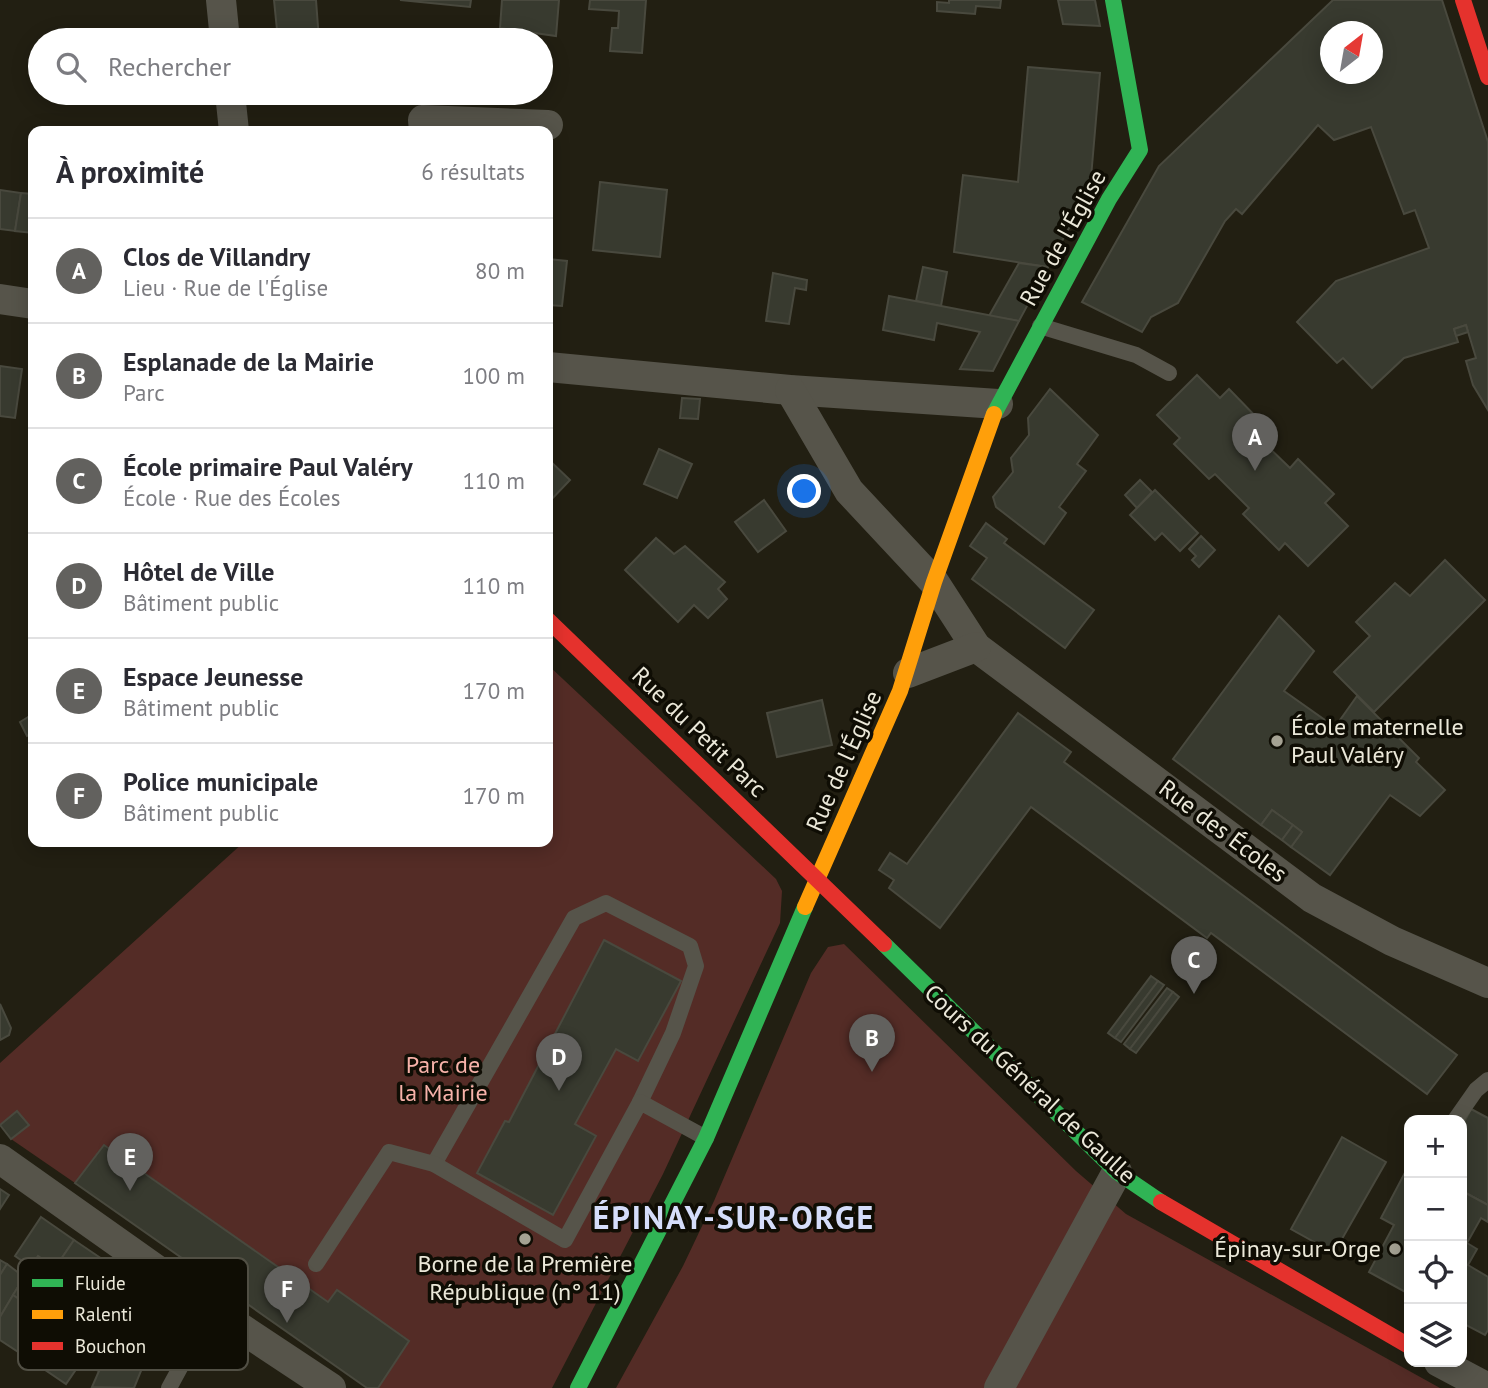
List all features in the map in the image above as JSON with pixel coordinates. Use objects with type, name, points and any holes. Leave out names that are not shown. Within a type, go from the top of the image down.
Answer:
[{"type":"street","points":[[221,0],[224,28]]},
{"type":"street","name":"Rue de l'Église","points":[[578,1388],[706,1138],[753,1023],[908,673],[934,582],[998,404],[1108,199],[1140,150],[1113,0]]},
{"type":"street","points":[[1463,0],[1488,78]]},
{"type":"street","points":[[231,105],[233,126]]},
{"type":"street","points":[[424,126],[423,120],[548,125]]},
{"type":"street","points":[[0,299],[28,303]]},
{"type":"street","points":[[553,367],[790,390],[998,404]]},
{"type":"street","name":"Rue des Écoles","points":[[790,390],[849,491],[934,582],[976,647],[1312,898],[1392,941],[1488,983]]},
{"type":"street","name":"Rue du Petit Parc","points":[[553,625],[818,878]]},
{"type":"street","points":[[908,673],[976,647]]},
{"type":"street","name":"Cours du Général de Gaulle","points":[[818,878],[1117,1172],[1185,1219],[1404,1343]]},
{"type":"street","points":[[0,1159],[140,1258]]},
{"type":"street","points":[[999,1388],[1117,1172]]},
{"type":"street","points":[[248,1333],[331,1388]]},
{"type":"street","points":[[1448,1367],[1488,1388]]},
{"type":"lane","points":[[1040,327],[1136,355],[1169,373]]},
{"type":"lane","points":[[316,1264],[389,1152],[434,1164],[565,1240],[640,1102],[673,1033],[696,966],[690,947],[606,903],[574,918],[434,1164]]},
{"type":"lane","points":[[1458,1115],[1476,1090],[1488,1080]]},
{"type":"lane","points":[[640,1102],[706,1138]]},
{"type":"lane","points":[[169,1388],[179,1370]]},
{"type":"green space","name":"Parc de la Mairie","points":[[553,670],[776,879],[782,891],[780,923],[663,1174],[552,1388],[378,1388],[409,1341],[337,1291],[328,1302],[105,1145],[75,1183],[11,1139],[28,1125],[17,1111],[0,1125],[0,1063],[238,847],[553,847]]},
{"type":"green space","points":[[844,944],[1076,1171],[1126,1214],[1440,1388],[616,1388],[683,1266],[714,1201],[811,973],[828,947]]},
{"type":"building","points":[[274,0],[316,0],[318,28],[277,28]]},
{"type":"building","points":[[400,0],[471,0],[470,7]]},
{"type":"building","points":[[502,0],[559,0],[556,36],[553,36],[553,28],[500,28]]},
{"type":"building","points":[[590,0],[646,0],[642,53],[610,51],[612,28],[618,28],[619,11],[589,9]]},
{"type":"building","points":[[949,0],[1001,0],[1000,8],[976,6],[975,14],[937,11],[937,2],[949,3]]},
{"type":"building","points":[[1058,0],[1095,0],[1100,26],[1063,24]]},
{"type":"building","points":[[1333,0],[1442,0],[1488,142],[1488,410],[1473,385],[1466,361],[1476,358],[1466,325],[1454,329],[1458,342],[1404,358],[1372,388],[1343,358],[1337,363],[1297,322],[1336,281],[1429,248],[1415,210],[1404,214],[1371,127],[1334,140],[1318,125],[1242,214],[1236,209],[1225,221],[1178,303],[1151,317],[1142,332],[1082,302],[1159,166]]},
{"type":"building","points":[[1028,67],[1100,73],[1090,189],[1048,267],[954,252],[963,175],[1018,182]]},
{"type":"building","points":[[600,182],[667,190],[660,257],[593,250]]},
{"type":"building","points":[[0,190],[21,193],[15,231],[0,229]]},
{"type":"building","points":[[21,193],[28,194],[28,232],[15,231]]},
{"type":"building","points":[[553,260],[567,261],[562,306],[553,305]]},
{"type":"building","points":[[1019,263],[1048,267],[1019,321],[989,316]]},
{"type":"building","points":[[923,267],[947,272],[941,306],[916,301]]},
{"type":"building","points":[[773,273],[807,280],[806,290],[795,288],[789,324],[766,321]]},
{"type":"building","points":[[889,296],[1019,321],[993,371],[960,369],[980,332],[937,323],[934,340],[883,330]]},
{"type":"building","points":[[1466,325],[1468,332],[1456,336],[1454,329]]},
{"type":"building","points":[[0,366],[22,369],[15,418],[0,416]]},
{"type":"building","points":[[1197,375],[1220,398],[1229,389],[1264,425],[1255,434],[1290,468],[1298,459],[1334,494],[1325,503],[1348,526],[1308,566],[1285,543],[1279,550],[1243,514],[1249,508],[1215,474],[1209,479],[1174,444],[1180,438],[1157,415]]},
{"type":"building","points":[[1050,389],[1098,435],[1077,464],[1086,471],[1059,507],[1066,513],[1044,544],[996,507],[993,497],[1013,472],[1011,458],[1029,435],[1028,418]]},
{"type":"building","points":[[682,398],[700,399],[698,419],[680,418]]},
{"type":"building","points":[[659,449],[692,464],[677,498],[644,484]]},
{"type":"building","points":[[553,464],[570,480],[553,498]]},
{"type":"building","points":[[1140,480],[1152,492],[1137,508],[1125,495]]},
{"type":"building","points":[[1155,490],[1198,533],[1180,551],[1162,533],[1155,540],[1130,515]]},
{"type":"building","points":[[764,500],[786,531],[758,552],[735,522]]},
{"type":"building","points":[[986,523],[1007,539],[1004,543],[1094,610],[1065,648],[972,579],[987,558],[970,546]]},
{"type":"building","points":[[1201,536],[1215,550],[1199,567],[1192,560],[1196,556],[1189,549]]},
{"type":"building","points":[[656,538],[674,554],[685,546],[725,582],[718,589],[727,599],[708,618],[694,605],[678,622],[625,570]]},
{"type":"building","points":[[1445,560],[1485,600],[1374,712],[1334,672],[1370,636],[1356,622],[1395,583],[1410,596]]},
{"type":"building","points":[[1279,616],[1314,651],[1284,691],[1335,727],[1357,696],[1419,758],[1416,762],[1445,790],[1420,816],[1390,795],[1330,875],[1291,847],[1302,832],[1272,810],[1261,825],[1173,759]]},
{"type":"building","points":[[822,700],[832,745],[777,757],[767,713]]},
{"type":"building","points":[[1018,713],[1071,752],[1064,762],[1457,1055],[1427,1094],[1211,933],[1207,938],[1031,807],[940,928],[889,888],[894,880],[879,870],[890,853],[907,864]]},
{"type":"building","points":[[28,717],[28,736],[27,736],[20,722]]},
{"type":"building","points":[[1272,810],[1293,825],[1282,840],[1261,825]]},
{"type":"building","points":[[1293,825],[1302,832],[1291,847],[1282,840]]},
{"type":"building","points":[[604,940],[681,981],[638,1061],[616,1049],[575,1124],[596,1136],[553,1215],[477,1173],[505,1121],[509,1122]]},
{"type":"building","points":[[1151,976],[1158,981],[1115,1038],[1108,1033]]},
{"type":"building","points":[[1158,981],[1164,985],[1121,1042],[1115,1038]]},
{"type":"building","points":[[1167,988],[1173,992],[1130,1049],[1124,1044]]},
{"type":"building","points":[[1173,992],[1179,997],[1136,1053],[1130,1049]]},
{"type":"building","points":[[0,1004],[11,1028],[9,1035],[0,1040]]},
{"type":"building","points":[[1471,1109],[1488,1118],[1488,1205],[1467,1194],[1467,1117]]},
{"type":"building","points":[[17,1111],[29,1125],[11,1139],[0,1125]]},
{"type":"building","points":[[1342,1137],[1386,1162],[1334,1253],[1291,1229]]},
{"type":"building","points":[[104,1145],[328,1302],[337,1290],[409,1341],[378,1388],[367,1388],[248,1304],[248,1258],[182,1258],[75,1183]]},
{"type":"building","name":"Épinay-sur-Orge","points":[[1404,1174],[1404,1291],[1369,1272],[1394,1225],[1381,1218]]},
{"type":"building","points":[[0,1189],[9,1195],[0,1209]]},
{"type":"building","points":[[1467,1194],[1488,1205],[1488,1222],[1481,1218],[1467,1243]]},
{"type":"building","points":[[41,1217],[74,1240],[62,1258],[15,1256]]},
{"type":"building","points":[[74,1240],[101,1258],[62,1258]]},
{"type":"building","points":[[1467,1243],[1477,1249],[1468,1265],[1488,1277],[1488,1330],[1485,1335],[1467,1326]]},
{"type":"building","points":[[0,1260],[7,1264],[0,1275]]},
{"type":"building","points":[[7,1264],[18,1272],[18,1287],[0,1317],[0,1275]]},
{"type":"building","points":[[13,1295],[18,1298],[18,1352],[0,1340],[0,1317]]},
{"type":"building","points":[[45,1370],[76,1370],[66,1384]]},
{"type":"building","points":[[96,1370],[141,1370],[134,1388],[92,1387],[99,1371]]},
{"type":"traffic: fast","points":[[994,414],[1109,199],[1140,150],[1113,0]]},
{"type":"traffic: fast","points":[[578,1388],[706,1138],[805,907]]},
{"type":"traffic: fast","points":[[884,944],[1117,1172],[1161,1202]]},
{"type":"traffic: slow","points":[[805,907],[900,691],[934,582],[994,414]]},
{"type":"traffic: jam","points":[[1463,0],[1488,77]]},
{"type":"traffic: jam","points":[[553,625],[884,944]]},
{"type":"traffic: jam","points":[[1161,1202],[1404,1343]]},
{"type":"place","name":"Clos de Villandry","points":[[1255,471]]},
{"type":"place","name":"École maternelle Paul Valéry","points":[[1277,741]]},
{"type":"place","name":"École primaire Paul Valéry","points":[[1194,994]]},
{"type":"place","name":"Esplanade de la Mairie","points":[[872,1072]]},
{"type":"place","name":"Hôtel de Ville","points":[[559,1091]]},
{"type":"place","name":"Espace Jeunesse","points":[[130,1191]]},
{"type":"place","name":"Borne de la Première République (n° 11)","points":[[525,1239]]},
{"type":"place","name":"Épinay-sur-Orge","points":[[1395,1249]]},
{"type":"place","name":"Police municipale","points":[[287,1323]]},
{"type":"district","name":"ÉPINAY-SUR-ORGE","points":[[734,1218]]}]
